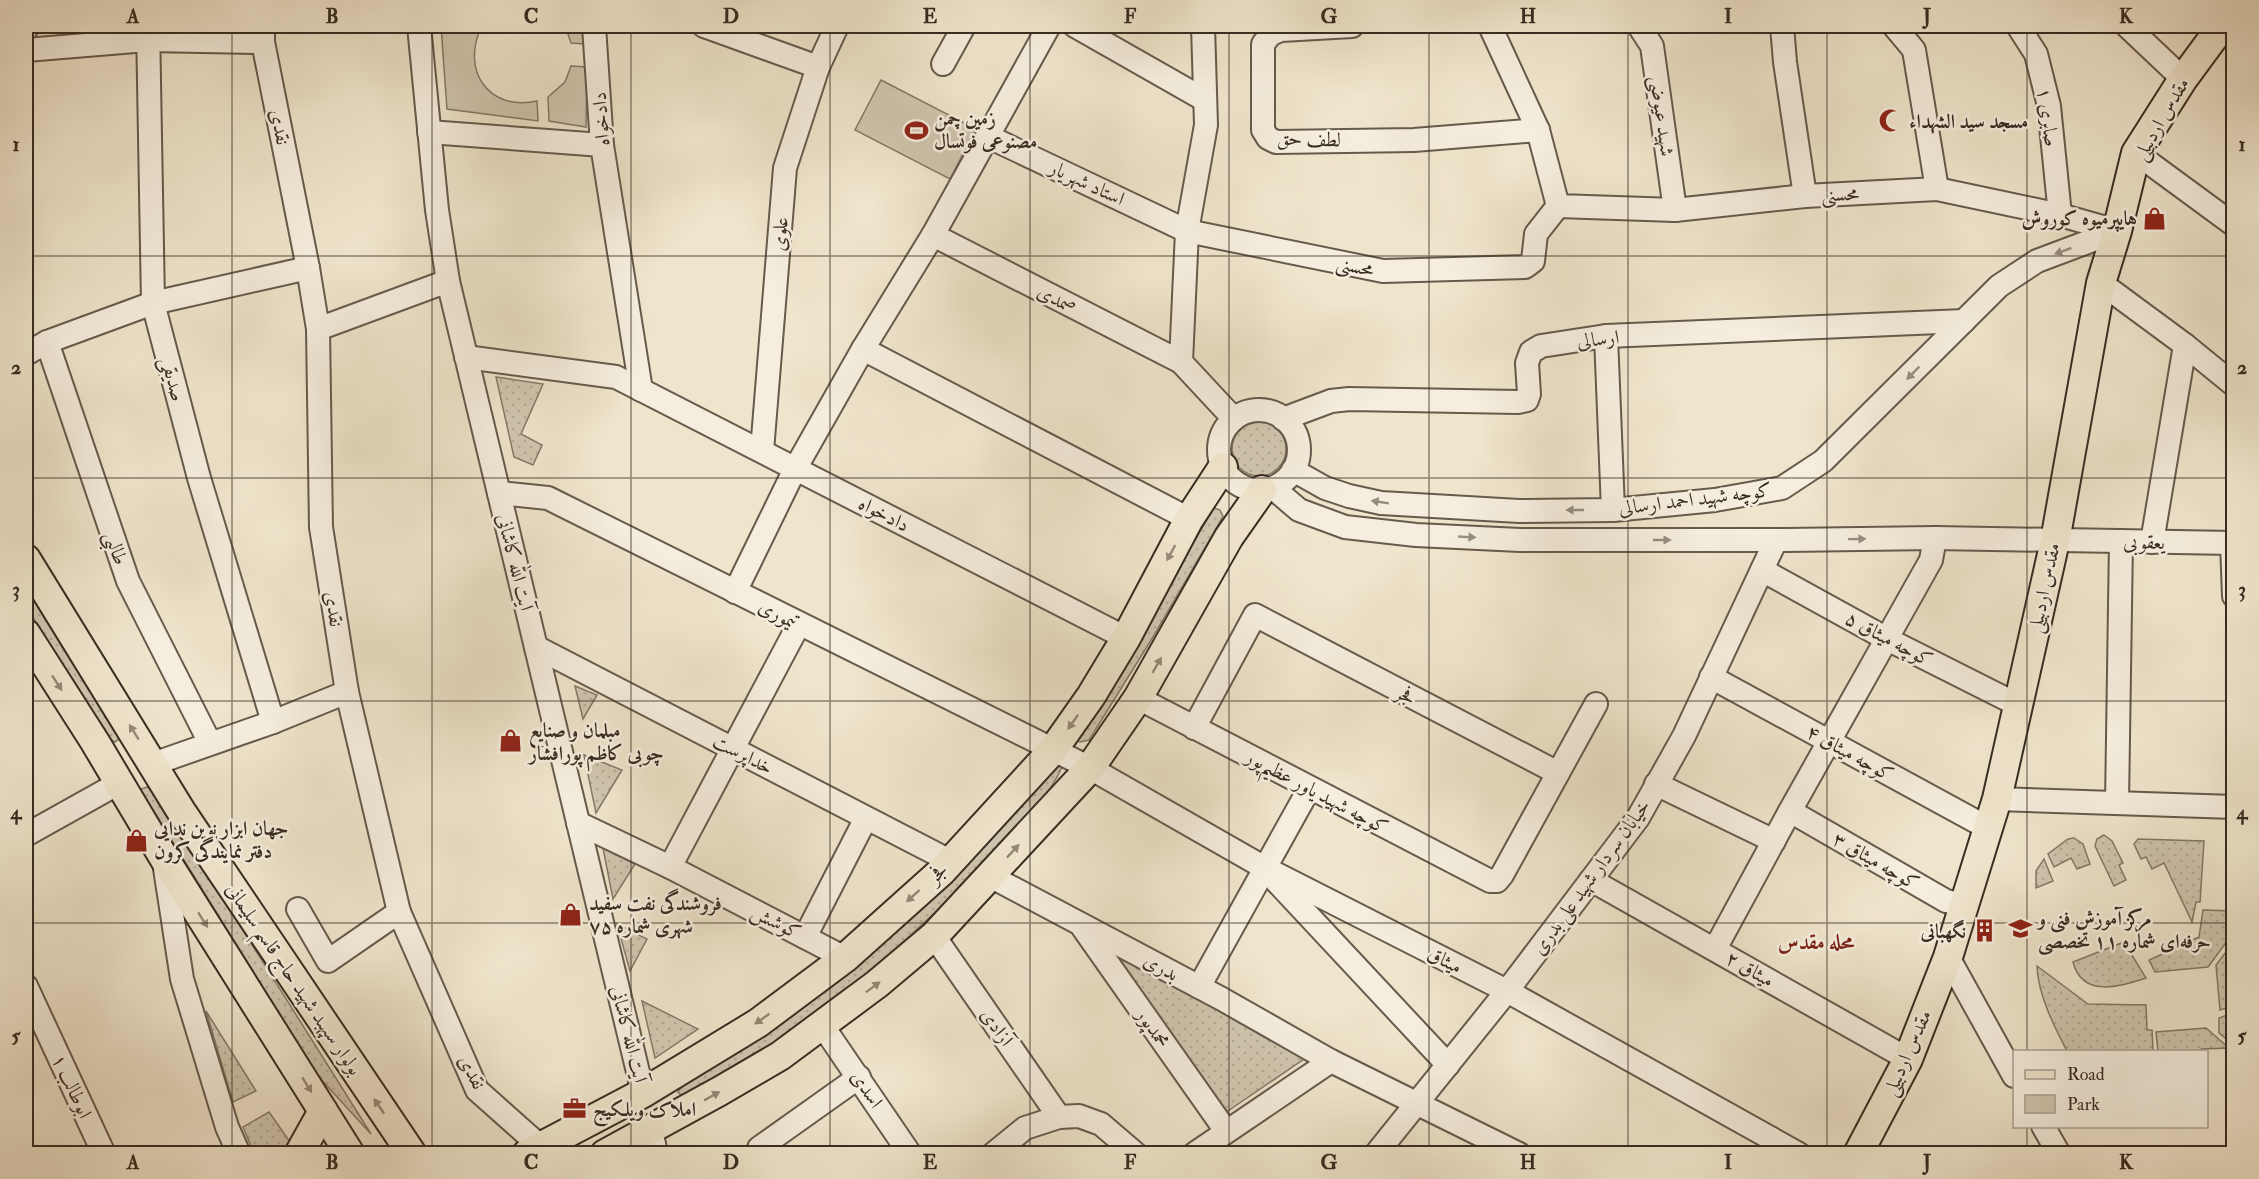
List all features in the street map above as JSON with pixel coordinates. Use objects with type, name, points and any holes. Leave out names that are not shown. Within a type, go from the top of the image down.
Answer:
[{"type":"main road","name":"مقدس اردبیلی","points":[[1858,1154],[1908,1059],[1948,957],[1997,799],[2055,541],[2101,283],[2117,231],[2136,153],[2183,79],[2222,26]]},
{"type":"main road","name":"فجر","points":[[534,1150],[643,1093],[758,1023],[845,958],[950,861],[1053,750],[1091,696],[1126,638],[1189,519],[1223,467]]},
{"type":"main road","name":"فجر","points":[[605,1154],[654,1142],[780,1056],[878,984],[934,936],[1090,768],[1138,698],[1229,537],[1267,489]]},
{"type":"main road","name":"بولوار سپهبد شهید حاج قاسم سلیمانی","points":[[26,559],[187,821],[412,1154]]},
{"type":"main road","points":[[26,633],[350,1154]]},
{"type":"main road","points":[[119,783],[153,764]]},
{"type":"main road","points":[[643,1093],[654,1142]]},
{"type":"main road","points":[[299,1154],[323,1111]]},
{"type":"street","name":"آیت الله کاشانی","points":[[419,26],[437,210],[448,281],[643,1093]]},
{"type":"street","name":"دادخواه","points":[[594,26],[602,145],[641,390]]},
{"type":"street","points":[[704,26],[818,67]]},
{"type":"street","name":"علوی","points":[[762,452],[785,168],[818,67],[837,26]]},
{"type":"street","points":[[944,64],[964,26]]},
{"type":"street","points":[[735,592],[795,469],[863,349],[933,236],[1049,26]]},
{"type":"street","points":[[1075,26],[1205,100]]},
{"type":"street","points":[[1203,26],[1206,125],[1187,231],[1181,362],[1234,419]]},
{"type":"street","name":"لطف حق","points":[[1352,26],[1281,30],[1271,34],[1263,44],[1263,130],[1268,138],[1276,142],[1414,140],[1538,129]]},
{"type":"street","points":[[1490,26],[1538,129],[1558,206]]},
{"type":"street","name":"شهید عیوضی","points":[[1638,26],[1652,46],[1675,210]]},
{"type":"street","points":[[1782,26],[1785,62],[1805,196]]},
{"type":"street","points":[[1894,26],[1914,50],[1937,189]]},
{"type":"street","name":"صابری ۱","points":[[2018,26],[2036,54],[2049,106],[2060,215]]},
{"type":"street","points":[[2127,26],[2183,79]]},
{"type":"street","points":[[26,50],[148,33],[263,34]]},
{"type":"street","name":"صدیقی","points":[[148,33],[153,303],[199,478],[273,722]]},
{"type":"street","name":"نقدی","points":[[263,34],[318,330],[321,527],[347,692],[399,912],[477,1090],[534,1150]]},
{"type":"street","points":[[429,132],[602,145]]},
{"type":"street","name":"استاد شهریار","points":[[987,136],[1187,231]]},
{"type":"street","points":[[2136,153],[2234,225]]},
{"type":"street","name":"محسنی","points":[[1187,231],[1383,272],[1526,267],[1533,261],[1536,234],[1558,206],[1675,210],[1805,196],[1937,189],[2060,215],[2117,231]]},
{"type":"street","name":"کوچه شهید احمد ارسالی","points":[[1293,470],[1325,488],[1381,503],[1519,511],[1614,510],[1715,500],[1782,488],[1823,461],[1999,286],[2037,261],[2117,231]]},
{"type":"street","name":"صمدی","points":[[933,236],[1181,362]]},
{"type":"street","points":[[32,348],[153,303],[308,268]]},
{"type":"street","points":[[318,330],[448,281]]},
{"type":"street","points":[[2101,283],[2185,345],[2234,385]]},
{"type":"street","name":"ارسالی","points":[[1283,419],[1331,400],[1518,402],[1527,400],[1529,394],[1527,363],[1531,352],[1541,346],[1606,336],[1964,321]]},
{"type":"street","points":[[1606,336],[1614,510]]},
{"type":"street","points":[[2151,542],[2185,345]]},
{"type":"street","name":"طالبی","points":[[32,348],[128,581],[210,743]]},
{"type":"street","points":[[863,349],[1189,519]]},
{"type":"street","name":"دادخواه","points":[[466,357],[616,377],[1126,638]]},
{"type":"street","points":[[1259,410],[1272,412],[1283,419],[1291,427],[1296,437],[1298,460],[1293,470],[1285,481],[1267,489],[1250,489],[1239,485],[1229,477],[1219,455],[1220,441],[1225,429],[1234,419],[1259,410]]},
{"type":"street","name":"کوچه شهید احمد ارسالی","points":[[1267,489],[1299,510],[1345,527],[1425,535],[1520,540],[1935,538],[2055,541]]},
{"type":"street","name":"تیموری","points":[[499,493],[548,498],[1090,768]]},
{"type":"street","points":[[1425,535],[1421,519],[1424,513],[1433,506]]},
{"type":"street","points":[[1715,949],[1931,560],[1935,538]]},
{"type":"street","name":"خیابان سردار شهید علی بدری","points":[[1376,1154],[1507,991],[1638,818],[1684,736],[1776,540]]},
{"type":"street","name":"یعقوبی","points":[[2055,541],[2233,543]]},
{"type":"street","points":[[2117,803],[2121,542]]},
{"type":"street","points":[[2233,543],[2234,596]]},
{"type":"street","name":"کوچه میثاق ۵","points":[[1762,570],[1887,639],[2018,705]]},
{"type":"street","name":"فجر","points":[[1194,728],[1255,615],[1558,773]]},
{"type":"street","points":[[670,867],[731,748],[799,624]]},
{"type":"street","name":"خداپرست","points":[[536,647],[950,861]]},
{"type":"street","name":"کوچه میثاق ۴","points":[[1711,677],[1988,828]]},
{"type":"street","points":[[153,764],[273,722],[347,692]]},
{"type":"street","name":"کوچه شهید یاور عظیم‌پور","points":[[1138,698],[1309,789],[1490,881],[1497,881],[1558,773]]},
{"type":"street","points":[[1558,773],[1596,704]]},
{"type":"street","name":"میثاق","points":[[1090,768],[1265,868],[1507,991],[1798,1154]]},
{"type":"street","points":[[26,835],[119,783]]},
{"type":"street","points":[[1656,784],[1774,841]]},
{"type":"street","points":[[1199,987],[1309,789]]},
{"type":"street","points":[[1997,799],[2234,807]]},
{"type":"street","name":"کوچه میثاق ۳","points":[[1790,811],[1947,901],[1964,905]]},
{"type":"street","points":[[805,937],[866,818]]},
{"type":"street","name":"کوشش","points":[[578,823],[670,867],[845,958]]},
{"type":"street","points":[[164,858],[182,979],[227,1127],[239,1154]]},
{"type":"street","points":[[1265,868],[1448,1065]]},
{"type":"street","name":"بدری","points":[[990,876],[1199,987],[1331,1061],[1419,1102],[1519,1154]]},
{"type":"street","name":"میثاق ۲","points":[[1591,880],[1908,1059]]},
{"type":"street","points":[[298,909],[328,961],[399,912]]},
{"type":"street","name":"محمدپور","points":[[1081,924],[1226,1131]]},
{"type":"street","name":"آزادی","points":[[934,936],[1059,1117]]},
{"type":"street","points":[[1948,957],[2013,1074]]},
{"type":"street","name":"ابوطالب ۱","points":[[26,986],[104,1154]]},
{"type":"street","name":"اسدی","points":[[822,1025],[910,1154]]},
{"type":"street","points":[[1194,1154],[1331,1061]]},
{"type":"street","points":[[761,1151],[859,1077]]},
{"type":"street","points":[[1000,1152],[1025,1128],[1059,1117],[1079,1116],[1101,1124],[1136,1154]]},
{"type":"street","points":[[2044,1128],[2059,1154]]},
{"type":"green space","points":[[441,26],[482,26],[476,42],[474,57],[477,72],[483,84],[492,93],[505,100],[520,103],[537,101],[538,121],[447,109]]},
{"type":"green space","points":[[563,26],[584,26],[585,44],[571,43]]},
{"type":"green space","points":[[571,66],[587,67],[586,127],[549,121],[548,97],[565,82]]},
{"type":"green space","name":"زمین چمن مصنوعی فوتسال","points":[[881,80],[976,129],[950,179],[855,130]]},
{"type":"green space","points":[[496,377],[543,384],[521,434],[542,445],[533,465],[514,457]]},
{"type":"green space","points":[[1254,422],[1264,422],[1274,426],[1282,434],[1286,449],[1282,464],[1274,472],[1264,476],[1254,476],[1244,472],[1236,464],[1232,454],[1232,444],[1236,434],[1244,426]]},
{"type":"green space","points":[[1214,508],[1220,510],[1223,516],[1153,637],[1089,740],[1080,742],[1073,738],[1138,635]]},
{"type":"green space","points":[[26,579],[120,738],[115,742],[109,739],[98,724],[26,606]]},
{"type":"green space","points":[[575,686],[597,695],[583,719]]},
{"type":"green space","points":[[584,755],[622,770],[596,813]]},
{"type":"green space","points":[[1057,761],[1062,767],[1057,778],[1034,809],[975,872],[896,948],[810,1017],[736,1067],[691,1094],[682,1096],[678,1092],[682,1085]]},
{"type":"green space","points":[[147,787],[158,795],[371,1134],[317,1075],[153,810],[141,796],[141,789]]},
{"type":"green space","points":[[2104,835],[2112,841],[2123,863],[2119,865],[2126,880],[2114,886],[2095,846],[2097,839]]},
{"type":"green space","points":[[2074,838],[2083,844],[2090,864],[2077,869],[2071,858],[2054,867],[2048,854],[2068,839]]},
{"type":"green space","points":[[2138,839],[2204,841],[2200,902],[2196,902],[2192,922],[2164,863],[2152,869],[2146,857],[2141,859],[2134,844]]},
{"type":"green space","points":[[603,848],[635,864],[613,899]]},
{"type":"green space","points":[[2044,859],[2053,881],[2036,888],[2036,871]]},
{"type":"green space","points":[[2203,910],[2233,911],[2233,933],[2208,967],[2155,972],[2149,960],[2199,937]]},
{"type":"green space","points":[[617,924],[647,939],[630,971]]},
{"type":"green space","points":[[2124,942],[2146,978],[2103,987],[2085,981],[2078,973],[2073,962]]},
{"type":"green space","points":[[2233,943],[2233,1006],[2220,1010],[2216,965]]},
{"type":"green space","points":[[1106,951],[1310,1055],[1222,1115]]},
{"type":"green space","points":[[2037,966],[2088,1004],[2146,1005],[2147,1030],[2152,1030],[2153,1050],[2066,1050],[2052,1021],[2038,977]]},
{"type":"green space","points":[[642,1001],[698,1029],[655,1058]]},
{"type":"green space","points":[[206,1011],[256,1091],[233,1102]]},
{"type":"green space","points":[[2234,1013],[2233,1045],[2219,1033],[2219,1018]]},
{"type":"green space","points":[[2206,1028],[2229,1048],[2158,1050],[2156,1032]]},
{"type":"green space","points":[[269,1112],[295,1149],[293,1153],[254,1153],[243,1127]]},
{"type":"place","name":"مسجد سید الشهداء","points":[[1891,121]]},
{"type":"place","name":"زمین چمن مصنوعی فوتسال","points":[[916,130]]},
{"type":"place","name":"هایپرمیوه کوروش","points":[[2155,218]]},
{"type":"place","name":"مبلمان و صنایع چوبی کاظم پورافشار","points":[[511,741]]},
{"type":"place","name":"جهان ابزار نوین ندایی دفتر نمایندگی کرون","points":[[136,840]]},
{"type":"place","name":"فروشندگی نفت سفید شهری شماره ۷۵","points":[[571,914]]},
{"type":"place","name":"مرکز آموزش فنی و حرفه‌ای شماره ۱۱ تخصصی","points":[[2020,929]]},
{"type":"place","name":"نگهبانی","points":[[1984,931]]},
{"type":"place","name":"املاک ویلکیج","points":[[575,1109]]},
{"type":"district","name":"محله مقدس","points":[[1816,942]]}]
